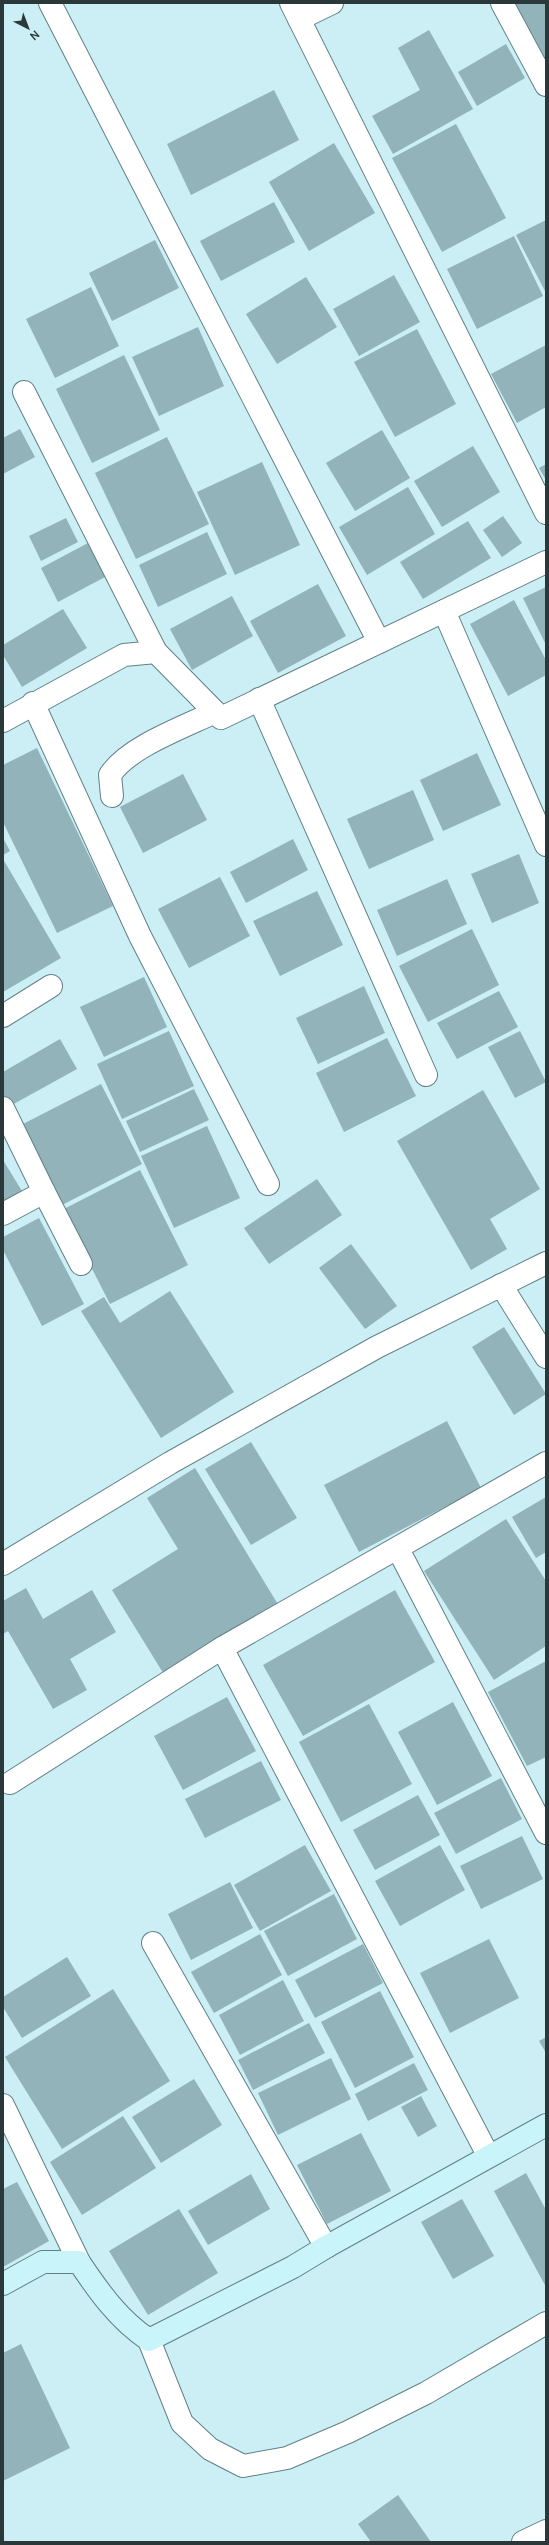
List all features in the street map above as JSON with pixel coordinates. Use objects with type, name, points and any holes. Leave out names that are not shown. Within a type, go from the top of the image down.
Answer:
[{"type":"street","points":[[50,3],[379,642]]},
{"type":"street","points":[[332,3],[295,11],[546,513]]},
{"type":"street","points":[[502,3],[546,85]]},
{"type":"street","points":[[24,392],[156,652],[221,718],[546,562]]},
{"type":"street","points":[[444,611],[546,845]]},
{"type":"street","points":[[3,721],[33,703],[124,655],[156,652]]},
{"type":"street","points":[[259,700],[426,1075]]},
{"type":"street","points":[[33,703],[140,936],[268,1184]]},
{"type":"street","points":[[112,796],[110,775],[116,766],[129,755],[215,712]]},
{"type":"street","points":[[3,1016],[50,986]]},
{"type":"street","points":[[3,1108],[81,1264]]},
{"type":"street","points":[[3,1214],[44,1192]]},
{"type":"street","points":[[3,1564],[191,1451],[377,1347],[546,1263]]},
{"type":"street","points":[[501,1285],[546,1357]]},
{"type":"street","points":[[10,1783],[222,1648],[398,1549],[546,1463]]},
{"type":"street","points":[[398,1549],[546,1833]]},
{"type":"street","points":[[222,1648],[488,2155]]},
{"type":"street","points":[[153,1943],[326,2247]]},
{"type":"street","points":[[3,2105],[79,2262],[102,2295],[130,2327],[149,2340],[182,2423],[210,2449],[243,2466],[287,2458],[348,2432],[426,2393],[546,2323]]},
{"type":"street","points":[[149,2340],[293,2267],[488,2155],[546,2125]]},
{"type":"street","points":[[3,2284],[43,2262],[79,2262]]},
{"type":"street","points":[[523,2542],[546,2531]]},
{"type":"building","points":[[512,3],[546,3],[546,63]]},
{"type":"building","points":[[429,30],[473,109],[393,154],[372,116],[420,90],[398,48]]},
{"type":"building","points":[[506,44],[525,78],[477,106],[458,72]]},
{"type":"building","points":[[274,90],[299,140],[191,195],[167,144]]},
{"type":"building","points":[[456,124],[506,218],[442,252],[392,158]]},
{"type":"building","points":[[334,143],[375,213],[309,251],[269,182]]},
{"type":"building","points":[[274,202],[295,242],[221,281],[200,241]]},
{"type":"building","points":[[546,220],[546,293],[516,235]]},
{"type":"building","points":[[514,236],[543,296],[477,329],[447,269]]},
{"type":"building","points":[[155,240],[179,288],[112,321],[89,273]]},
{"type":"building","points":[[394,275],[420,322],[359,356],[333,309]]},
{"type":"building","points":[[306,277],[337,327],[277,364],[246,314]]},
{"type":"building","points":[[91,287],[119,346],[55,378],[26,319]]},
{"type":"building","points":[[198,327],[224,386],[159,416],[132,357]]},
{"type":"building","points":[[417,329],[456,404],[395,437],[354,362]]},
{"type":"building","points":[[546,345],[546,407],[517,423],[491,374]]},
{"type":"building","points":[[124,355],[160,430],[92,463],[56,389]]},
{"type":"building","points":[[20,429],[35,457],[3,474],[3,438]]},
{"type":"building","points":[[382,430],[410,478],[355,511],[326,463]]},
{"type":"building","points":[[167,437],[209,524],[136,559],[95,473]]},
{"type":"building","points":[[473,446],[500,492],[442,527],[414,481]]},
{"type":"building","points":[[262,462],[300,545],[235,575],[197,492]]},
{"type":"building","points":[[546,464],[546,480],[539,468]]},
{"type":"building","points":[[408,487],[435,534],[367,575],[339,527]]},
{"type":"building","points":[[503,516],[522,543],[502,557],[483,530]]},
{"type":"building","points":[[66,518],[78,542],[41,561],[29,536]]},
{"type":"building","points":[[468,521],[491,558],[423,599],[400,562]]},
{"type":"building","points":[[207,532],[227,574],[158,607],[139,565]]},
{"type":"building","points":[[88,543],[105,577],[58,602],[41,568]]},
{"type":"building","points":[[318,584],[346,636],[278,673],[250,621]]},
{"type":"building","points":[[546,587],[546,645],[523,598]]},
{"type":"building","points":[[232,596],[253,636],[192,670],[170,629]]},
{"type":"building","points":[[514,600],[546,660],[546,675],[508,696],[470,624]]},
{"type":"building","points":[[63,609],[87,648],[22,687],[3,655],[3,645]]},
{"type":"building","points":[[37,748],[113,906],[57,933],[3,822],[3,765]]},
{"type":"building","points":[[477,753],[501,805],[443,831],[420,780]]},
{"type":"building","points":[[183,774],[207,820],[143,853],[120,807]]},
{"type":"building","points":[[413,790],[434,840],[369,869],[347,819]]},
{"type":"building","points":[[3,838],[10,851],[3,855]]},
{"type":"building","points":[[293,839],[308,870],[246,903],[230,872]]},
{"type":"building","points":[[519,854],[539,903],[492,923],[471,874]]},
{"type":"building","points":[[3,859],[61,958],[3,992]]},
{"type":"building","points":[[220,877],[250,936],[189,968],[158,909]]},
{"type":"building","points":[[447,879],[467,924],[397,956],[377,910]]},
{"type":"building","points":[[317,891],[343,945],[280,976],[253,921]]},
{"type":"building","points":[[472,929],[499,985],[428,1022],[399,966]]},
{"type":"building","points":[[144,977],[167,1027],[104,1057],[80,1007]]},
{"type":"building","points":[[364,986],[385,1033],[318,1064],[296,1018]]},
{"type":"building","points":[[499,991],[518,1027],[457,1059],[437,1023]]},
{"type":"building","points":[[169,1031],[194,1086],[122,1119],[97,1064]]},
{"type":"building","points":[[520,1031],[546,1082],[515,1098],[488,1047]]},
{"type":"building","points":[[387,1038],[416,1096],[344,1132],[316,1073]]},
{"type":"building","points":[[60,1039],[77,1069],[10,1106],[3,1094],[3,1072]]},
{"type":"building","points":[[101,1084],[142,1164],[62,1205],[21,1125]]},
{"type":"building","points":[[194,1089],[209,1120],[140,1152],[126,1121]]},
{"type":"building","points":[[483,1090],[540,1189],[490,1219],[507,1249],[471,1270],[397,1141]]},
{"type":"building","points":[[207,1126],[240,1198],[174,1228],[141,1156]]},
{"type":"building","points":[[3,1160],[22,1191],[3,1203]]},
{"type":"building","points":[[140,1170],[188,1265],[110,1304],[62,1210]]},
{"type":"building","points":[[317,1179],[342,1215],[269,1264],[244,1228]]},
{"type":"building","points":[[39,1218],[84,1304],[42,1326],[3,1250],[3,1237]]},
{"type":"building","points":[[351,1244],[397,1306],[365,1329],[319,1268]]},
{"type":"building","points":[[170,1291],[234,1392],[161,1438],[81,1311],[104,1297],[120,1323]]},
{"type":"building","points":[[504,1327],[546,1394],[514,1415],[472,1347]]},
{"type":"building","points":[[447,1421],[481,1488],[359,1552],[324,1485]]},
{"type":"building","points":[[251,1442],[297,1518],[251,1545],[205,1469]]},
{"type":"building","points":[[195,1468],[279,1606],[165,1676],[112,1590],[178,1549],[147,1498]]},
{"type":"building","points":[[546,1497],[546,1552],[536,1558],[512,1517]]},
{"type":"building","points":[[506,1519],[546,1581],[546,1646],[494,1680],[424,1571]]},
{"type":"building","points":[[26,1588],[43,1619],[92,1590],[116,1632],[70,1659],[87,1690],[53,1709],[8,1631],[3,1634],[3,1601]]},
{"type":"building","points":[[395,1590],[435,1662],[303,1736],[263,1665]]},
{"type":"building","points":[[546,1661],[546,1757],[527,1766],[488,1692]]},
{"type":"building","points":[[227,1697],[256,1751],[183,1790],[154,1736]]},
{"type":"building","points":[[453,1702],[492,1776],[437,1805],[398,1732]]},
{"type":"building","points":[[369,1704],[412,1784],[341,1822],[299,1742]]},
{"type":"building","points":[[261,1761],[281,1800],[205,1838],[185,1799]]},
{"type":"building","points":[[501,1778],[522,1819],[456,1854],[434,1813]]},
{"type":"building","points":[[418,1795],[440,1835],[375,1870],[353,1830]]},
{"type":"building","points":[[522,1836],[543,1879],[481,1909],[460,1866]]},
{"type":"building","points":[[305,1845],[331,1891],[260,1931],[234,1885]]},
{"type":"building","points":[[440,1845],[465,1890],[400,1926],[375,1881]]},
{"type":"building","points":[[230,1882],[253,1928],[191,1960],[168,1914]]},
{"type":"building","points":[[334,1894],[357,1939],[288,1976],[264,1931]]},
{"type":"building","points":[[260,1934],[282,1975],[214,2013],[191,1972]]},
{"type":"building","points":[[489,1939],[519,1998],[450,2033],[420,1973]]},
{"type":"building","points":[[363,1944],[383,1983],[315,2018],[295,1980]]},
{"type":"building","points":[[67,1957],[91,1996],[22,2038],[3,2007],[3,1997]]},
{"type":"building","points":[[283,1980],[304,2021],[240,2055],[219,2015]]},
{"type":"building","points":[[113,1989],[170,2081],[62,2149],[5,2057]]},
{"type":"building","points":[[380,1991],[414,2057],[355,2088],[321,2022]]},
{"type":"building","points":[[309,2023],[325,2053],[253,2090],[238,2060]]},
{"type":"building","points":[[546,2037],[546,2053],[539,2041]]},
{"type":"building","points":[[331,2058],[351,2099],[278,2135],[258,2093]]},
{"type":"building","points":[[414,2063],[428,2090],[368,2121],[355,2094]]},
{"type":"building","points":[[194,2079],[222,2125],[161,2163],[132,2117]]},
{"type":"building","points":[[421,2096],[437,2126],[418,2137],[401,2107]]},
{"type":"building","points":[[123,2116],[156,2168],[82,2215],[50,2162]]},
{"type":"building","points":[[361,2133],[391,2191],[327,2224],[297,2165]]},
{"type":"building","points":[[526,2173],[546,2210],[546,2287],[494,2191]]},
{"type":"building","points":[[251,2174],[270,2209],[208,2245],[188,2211]]},
{"type":"building","points":[[17,2182],[49,2241],[3,2267],[3,2189]]},
{"type":"building","points":[[462,2199],[494,2256],[453,2279],[421,2222]]},
{"type":"building","points":[[179,2209],[218,2273],[148,2315],[109,2251]]},
{"type":"building","points":[[21,2344],[70,2448],[3,2481],[3,2353]]},
{"type":"building","points":[[398,2495],[431,2542],[371,2542],[358,2524]]}]
